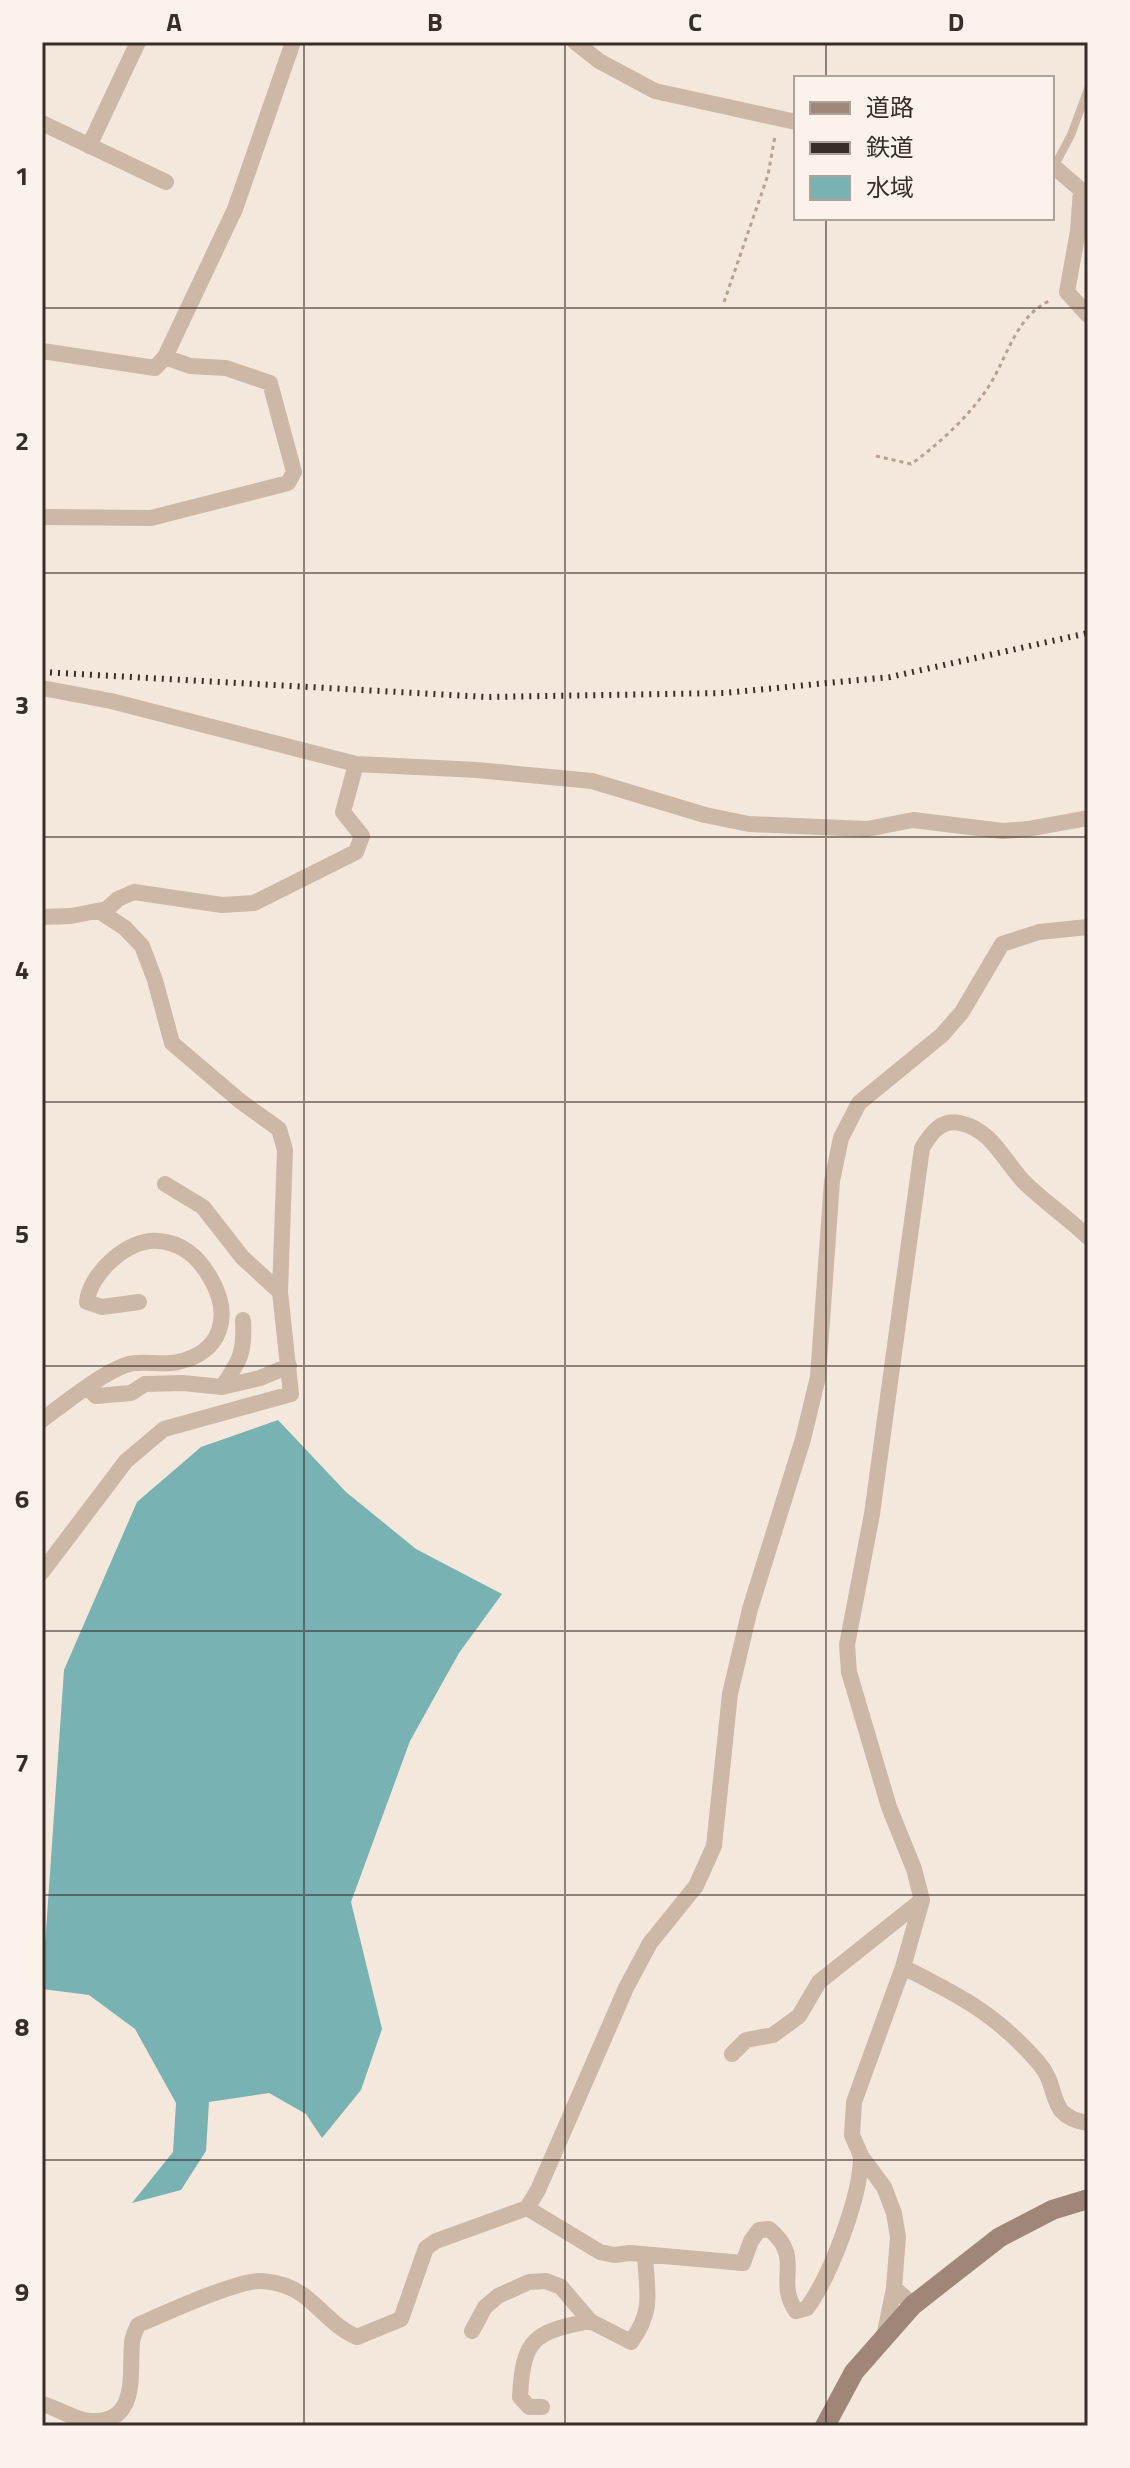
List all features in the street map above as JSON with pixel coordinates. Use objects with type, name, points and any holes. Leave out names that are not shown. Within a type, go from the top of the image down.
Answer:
[{"type":"street","points":[[89,146],[138,42]]},
{"type":"street","points":[[42,351],[155,368],[165,357],[235,209],[293,42]]},
{"type":"street","points":[[575,42],[599,61],[655,91],[794,122]]},
{"type":"street","points":[[42,123],[166,182]]},
{"type":"street","points":[[1054,165],[1081,190],[1078,231],[1067,292],[1088,315]]},
{"type":"street","points":[[42,517],[151,518],[288,483],[294,472],[270,383],[226,368],[190,366],[165,357]]},
{"type":"street","points":[[42,688],[111,701],[356,764],[477,770],[592,781],[705,815],[749,824],[867,829],[913,820],[1003,831],[1088,818]]},
{"type":"street","points":[[42,917],[71,916],[107,909],[118,899],[134,892],[222,905],[254,903],[356,852],[362,836],[343,812],[356,764]]},
{"type":"street","points":[[42,1572],[126,1461],[164,1429],[291,1394],[280,1292],[285,1150],[279,1129],[240,1101],[172,1043],[142,946],[125,928],[99,911]]},
{"type":"street","points":[[42,2404],[88,2421],[102,2420],[116,2414],[128,2400],[133,2370],[131,2341],[138,2325],[260,2280],[287,2286],[302,2294],[344,2332],[357,2337],[377,2330],[401,2319],[426,2248],[436,2241],[527,2208],[538,2190],[626,1988],[650,1943],[696,1886],[714,1846],[730,1694],[750,1609],[803,1439],[818,1377],[832,1181],[841,1138],[859,1103],[942,1035],[962,1012],[1002,944],[1039,932],[1088,927]]},
{"type":"street","points":[[884,2337],[894,2288],[898,2237],[894,2213],[884,2187],[861,2156],[852,2135],[854,2102],[903,1967],[922,1900],[914,1869],[889,1807],[853,1687],[847,1645],[872,1514],[922,1148],[932,1131],[950,1121],[974,1126],[989,1137],[1026,1184],[1088,1237]]},
{"type":"street","points":[[165,1184],[203,1207],[242,1257],[280,1292]]},
{"type":"street","points":[[42,1420],[87,1387],[129,1364],[177,1362],[204,1352],[220,1335],[221,1314],[216,1287],[194,1255],[178,1247],[158,1240],[140,1244],[100,1270],[88,1288],[87,1302],[102,1307],[139,1302]]},
{"type":"street","points":[[222,1387],[240,1362],[244,1342],[243,1320]]},
{"type":"street","points":[[87,1387],[96,1396],[110,1397],[131,1393],[145,1384],[183,1383],[222,1387],[260,1378],[289,1366]]},
{"type":"street","points":[[732,2054],[746,2040],[773,2035],[799,2016],[819,1982],[922,1900]]},
{"type":"street","points":[[903,1967],[971,2001],[1010,2031],[1041,2065],[1060,2113],[1072,2121],[1088,2123]]},
{"type":"street","points":[[527,2208],[600,2252],[645,2256],[743,2263],[759,2230],[769,2229],[788,2250],[787,2289],[796,2311],[807,2308],[820,2290],[861,2177],[861,2156]]},
{"type":"street","points":[[825,2426],[854,2372],[913,2305],[1000,2237],[1052,2210],[1088,2199]]},
{"type":"street","points":[[472,2331],[485,2307],[498,2296],[529,2282],[546,2281],[561,2287],[590,2321],[631,2342],[642,2327],[649,2308],[645,2256]]},
{"type":"street","points":[[894,2288],[913,2305]]},
{"type":"street","points":[[542,2407],[529,2407],[520,2397],[522,2367],[529,2349],[539,2335],[590,2321]]},
{"type":"lane","points":[[1054,165],[1071,135],[1088,89]]},
{"type":"path","points":[[724,302],[768,175],[775,134]]},
{"type":"path","points":[[876,456],[911,464],[931,450],[986,391],[1022,321],[1043,303],[1067,292]]},
{"type":"water","points":[[278,1420],[346,1492],[416,1549],[502,1594],[459,1653],[410,1741],[351,1902],[382,2029],[361,2090],[322,2138],[306,2114],[269,2093],[209,2102],[206,2151],[181,2190],[132,2203],[173,2152],[176,2103],[135,2029],[89,1995],[42,1989],[64,1670],[137,1502],[201,1447]]},
{"type":"railway","points":[[42,672],[487,697],[724,693],[890,677],[1088,633]]}]
